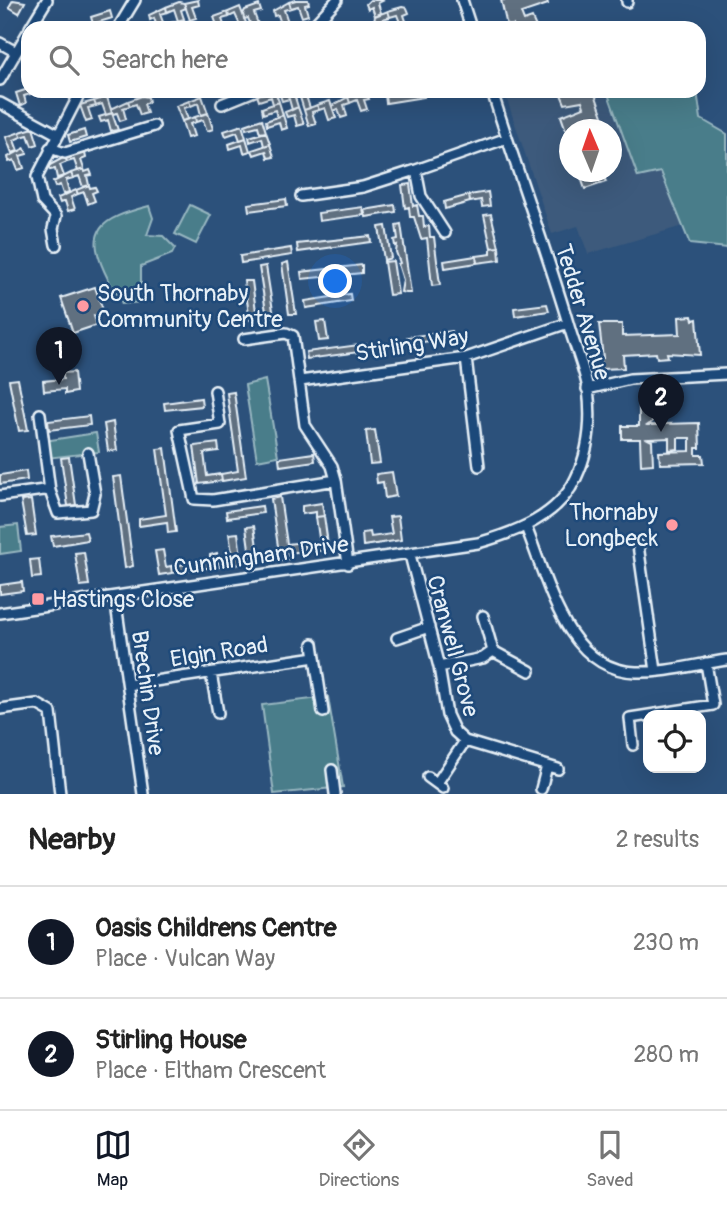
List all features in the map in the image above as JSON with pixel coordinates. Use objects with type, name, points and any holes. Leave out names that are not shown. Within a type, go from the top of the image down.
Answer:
[{"type":"street","points":[[34,21],[47,0]]},
{"type":"street","points":[[122,21],[135,0]]},
{"type":"street","points":[[318,21],[337,0]]},
{"type":"street","points":[[462,0],[469,21]]},
{"type":"street","points":[[0,43],[16,52]]},
{"type":"street","points":[[0,80],[21,44]]},
{"type":"street","points":[[56,245],[53,229],[56,216],[42,201],[37,177],[77,98]]},
{"type":"street","points":[[222,104],[237,98]]},
{"type":"street","name":"Tedder Avenue","points":[[494,98],[587,388],[589,419],[586,452],[575,480],[561,500],[526,527]]},
{"type":"street","points":[[0,103],[57,134]]},
{"type":"street","points":[[50,148],[65,153],[154,126]]},
{"type":"street","points":[[301,196],[363,187],[507,138]]},
{"type":"street","points":[[416,170],[421,197],[445,233]]},
{"type":"street","name":"Stirling Way","points":[[300,381],[466,358],[568,323]]},
{"type":"street","points":[[244,338],[291,333],[305,425],[332,466],[336,480],[348,564]]},
{"type":"street","points":[[466,358],[479,466]]},
{"type":"street","points":[[587,388],[630,379],[727,374]]},
{"type":"street","points":[[215,391],[220,424],[179,430],[194,499],[213,499],[336,480]]},
{"type":"street","points":[[40,414],[50,491],[58,513],[91,510],[95,494],[89,453]]},
{"type":"street","points":[[0,496],[50,491]]},
{"type":"street","points":[[526,527],[574,640],[592,659],[616,670],[656,671],[727,660]]},
{"type":"street","name":"Cunningham Drive","points":[[0,613],[410,555],[478,543],[526,527]]},
{"type":"street","points":[[638,545],[656,671]]},
{"type":"street","name":"Cranwell Grove","points":[[410,555],[439,667],[447,715],[455,732],[465,741],[558,769]]},
{"type":"street","name":"Brechin Drive","points":[[115,597],[143,794]]},
{"type":"street","points":[[483,616],[493,651],[530,671]]},
{"type":"street","points":[[397,638],[429,627]]},
{"type":"street","points":[[313,644],[323,712]]},
{"type":"street","points":[[439,667],[483,658],[493,651]]},
{"type":"street","name":"Elgin Road","points":[[128,685],[315,657]]},
{"type":"street","points":[[633,745],[630,718],[713,705],[706,663]]},
{"type":"street","points":[[211,673],[218,713]]},
{"type":"street","points":[[311,701],[321,699]]},
{"type":"street","points":[[0,709],[37,704],[51,712],[60,794]]},
{"type":"street","points":[[428,777],[440,785],[465,741]]},
{"type":"street","points":[[541,789],[547,766]]},
{"type":"street","points":[[332,769],[328,782],[335,794]]},
{"type":"shaded area","points":[[506,98],[608,98],[616,119],[559,119],[559,182],[622,182],[622,135],[638,177],[661,171],[683,226],[588,254],[578,226],[552,234]]},
{"type":"green space","points":[[610,98],[698,98],[701,119],[727,134],[727,248],[690,244],[661,172],[638,177],[622,133],[622,119],[617,119]]},
{"type":"green space","points":[[190,205],[211,215],[196,244],[175,234]]},
{"type":"green space","points":[[149,206],[153,218],[147,235],[163,236],[175,248],[172,254],[141,266],[141,302],[122,304],[101,263],[97,238],[100,229],[108,222]]},
{"type":"green space","points":[[265,380],[278,456],[257,460],[245,385]]},
{"type":"green space","points":[[96,433],[99,452],[47,458],[44,441]]},
{"type":"green space","points":[[18,525],[21,551],[0,554],[0,527]]},
{"type":"green space","points":[[328,697],[343,787],[274,794],[262,705]]},
{"type":"building","points":[[13,0],[25,2],[19,13],[9,7]]},
{"type":"building","points":[[198,0],[199,5],[192,7],[196,18],[190,20],[184,3]]},
{"type":"building","points":[[308,0],[309,4],[305,5],[308,15],[302,17],[298,6],[291,8],[289,2]]},
{"type":"building","points":[[370,0],[384,0],[378,3],[381,13],[375,16],[372,7],[368,9],[366,4]]},
{"type":"building","points":[[501,0],[547,0],[548,4],[521,13],[524,21],[506,21]]},
{"type":"building","points":[[289,2],[291,8],[284,10],[288,21],[280,21],[273,11]]},
{"type":"building","points":[[184,3],[186,8],[181,10],[184,19],[178,21],[174,9],[167,12],[166,7]]},
{"type":"building","points":[[259,5],[261,11],[254,13],[257,21],[244,19],[245,10]]},
{"type":"building","points":[[166,7],[167,12],[160,14],[163,21],[155,21],[154,18],[150,20],[149,15]]},
{"type":"building","points":[[240,7],[245,21],[238,21],[235,14],[229,17],[228,12]]},
{"type":"building","points":[[402,7],[407,8],[409,13],[404,15],[406,21],[399,21],[397,15],[390,17],[388,11]]},
{"type":"building","points":[[110,11],[112,18],[92,21],[91,17]]},
{"type":"building","points":[[388,11],[390,17],[384,21],[374,21],[375,16]]},
{"type":"building","points":[[228,12],[229,17],[215,21],[214,17]]},
{"type":"building","points":[[21,91],[21,98],[25,98],[26,103],[20,106],[16,93]]},
{"type":"building","points":[[107,98],[112,113],[106,115],[102,104],[96,106],[94,101]]},
{"type":"building","points":[[148,98],[149,102],[144,104],[147,113],[140,115],[136,104],[130,106],[128,101]]},
{"type":"building","points":[[203,98],[208,113],[201,115],[198,103],[191,106],[189,101]]},
{"type":"building","points":[[271,98],[278,98],[279,102],[273,104]]},
{"type":"building","points":[[281,98],[295,98],[298,107],[292,110],[289,99],[282,101]]},
{"type":"building","points":[[300,98],[307,98],[310,108],[304,110]]},
{"type":"building","points":[[346,98],[350,103],[344,105],[347,116],[341,118],[338,109],[334,111],[332,106]]},
{"type":"building","points":[[348,98],[369,99],[364,100],[367,109],[361,111],[357,100],[350,103]]},
{"type":"building","points":[[385,98],[418,98],[386,103]]},
{"type":"building","points":[[562,98],[596,98],[604,119],[562,119],[561,116],[584,107],[582,101],[565,104]]},
{"type":"building","points":[[94,101],[96,106],[88,108],[92,120],[86,122],[80,105]]},
{"type":"building","points":[[128,101],[130,106],[123,108],[126,119],[120,121],[117,113],[113,114],[111,109]]},
{"type":"building","points":[[189,101],[191,106],[184,108],[188,119],[182,121],[176,106]]},
{"type":"building","points":[[330,101],[336,118],[329,120],[325,108],[319,110],[317,105]]},
{"type":"building","points":[[279,102],[283,115],[277,117],[275,110],[263,114],[262,108]]},
{"type":"building","points":[[317,105],[319,110],[312,112],[316,124],[309,126],[304,110]]},
{"type":"building","points":[[298,107],[304,124],[297,126],[294,115],[287,117],[285,112]]},
{"type":"building","points":[[112,113],[118,130],[111,131],[108,120],[101,122],[99,117]]},
{"type":"building","points":[[208,113],[213,129],[207,131],[203,120],[196,122],[195,117]]},
{"type":"building","points":[[283,115],[287,128],[281,130],[279,122],[267,126],[266,121]]},
{"type":"building","points":[[195,117],[196,122],[190,124],[194,136],[187,138],[182,121]]},
{"type":"building","points":[[262,119],[266,132],[260,133],[258,126],[246,129],[245,125]]},
{"type":"building","points":[[242,125],[246,138],[240,140],[237,132],[226,136],[224,131]]},
{"type":"building","points":[[33,128],[38,144],[32,146],[28,135],[21,137],[20,132]]},
{"type":"building","points":[[84,130],[86,137],[70,142],[68,135]]},
{"type":"building","points":[[20,132],[21,137],[14,140],[18,151],[12,153],[6,137]]},
{"type":"building","points":[[266,132],[270,144],[264,146],[262,138],[250,142],[249,137]]},
{"type":"building","points":[[246,138],[250,151],[244,153],[242,145],[230,149],[229,144]]},
{"type":"building","points":[[270,144],[274,157],[268,158],[266,151],[254,155],[252,150]]},
{"type":"building","points":[[25,148],[27,154],[20,156],[24,168],[18,170],[14,160],[9,162],[8,157]]},
{"type":"building","points":[[79,152],[85,153],[86,158],[81,160],[84,169],[78,171],[74,160],[67,162],[65,157]]},
{"type":"building","points":[[65,157],[67,162],[60,165],[64,176],[57,178],[55,169],[50,170],[48,166]]},
{"type":"building","points":[[84,169],[85,172],[90,170],[92,175],[87,176],[89,185],[83,187],[79,176],[73,178],[71,173]]},
{"type":"building","points":[[71,173],[73,178],[66,180],[69,192],[63,194],[60,185],[55,187],[53,182]]},
{"type":"building","points":[[583,182],[606,182],[585,189]]},
{"type":"building","points":[[410,184],[413,206],[417,205],[419,216],[423,216],[424,227],[429,226],[430,237],[434,237],[440,285],[432,286],[427,238],[421,239],[414,217],[410,217],[409,207],[405,208],[402,185]]},
{"type":"building","points":[[89,185],[97,191],[92,193],[95,201],[88,204],[84,192],[78,194],[76,190]]},
{"type":"building","points":[[76,190],[78,194],[71,197],[75,209],[68,211],[65,201],[60,203],[58,198]]},
{"type":"building","points":[[488,192],[490,206],[482,207],[481,200],[470,202],[469,195]]},
{"type":"building","points":[[469,195],[470,202],[445,209],[444,202]]},
{"type":"building","points":[[286,199],[287,206],[249,211],[248,204]]},
{"type":"building","points":[[395,205],[396,212],[366,217],[364,210]]},
{"type":"building","points":[[363,207],[364,215],[319,221],[318,213]]},
{"type":"building","points":[[491,214],[499,247],[491,248],[484,215]]},
{"type":"building","points":[[401,224],[411,293],[401,292],[403,280],[394,240],[398,239],[396,225]]},
{"type":"building","points":[[386,226],[391,258],[384,260],[379,227]]},
{"type":"building","points":[[370,236],[371,242],[298,252],[297,244]]},
{"type":"building","points":[[499,247],[500,260],[477,263],[476,256],[491,254],[491,248]]},
{"type":"building","points":[[291,248],[292,255],[241,263],[240,256]]},
{"type":"building","points":[[476,256],[477,263],[445,268],[444,261]]},
{"type":"building","points":[[393,261],[398,294],[389,295],[384,262]]},
{"type":"building","points":[[288,262],[296,314],[289,314],[282,264]]},
{"type":"building","points":[[362,265],[362,273],[302,279],[301,272]]},
{"type":"building","points":[[266,266],[274,317],[267,318],[259,267]]},
{"type":"building","points":[[244,281],[252,281],[257,319],[250,320]]},
{"type":"building","name":"South Thornaby Community Centre","points":[[95,287],[104,313],[94,316],[97,325],[73,333],[61,298]]},
{"type":"building","points":[[350,294],[351,301],[306,308],[305,301]]},
{"type":"building","points":[[547,304],[549,311],[515,316],[514,308]]},
{"type":"building","points":[[692,316],[693,320],[697,319],[700,355],[667,353],[668,357],[657,358],[656,353],[623,355],[624,368],[601,369],[600,358],[603,358],[599,324],[622,324],[622,336],[680,334],[679,317]]},
{"type":"building","points":[[325,321],[328,340],[319,341],[316,322]]},
{"type":"building","points":[[452,331],[453,338],[408,344],[407,337]]},
{"type":"building","points":[[366,344],[367,351],[307,359],[306,352]]},
{"type":"building","points":[[74,372],[76,392],[65,394],[65,389],[44,391],[43,381],[63,379],[63,373]]},
{"type":"building","points":[[18,379],[28,430],[19,431],[9,380]]},
{"type":"building","points":[[234,392],[246,477],[222,481],[221,474],[238,471],[227,393]]},
{"type":"building","points":[[201,398],[202,406],[165,410],[164,403]]},
{"type":"building","points":[[651,399],[652,422],[648,425],[659,425],[659,421],[664,421],[664,424],[699,423],[700,448],[696,448],[696,455],[703,455],[704,463],[660,464],[659,452],[690,451],[690,438],[678,438],[678,449],[669,450],[669,438],[648,439],[652,441],[653,464],[641,465],[640,439],[622,439],[622,426],[639,426],[639,400]]},
{"type":"building","points":[[89,416],[90,425],[49,430],[48,421]]},
{"type":"building","points":[[113,422],[117,450],[108,451],[104,424]]},
{"type":"building","points":[[375,430],[380,463],[370,464],[366,431]]},
{"type":"building","points":[[218,443],[219,451],[204,453],[207,476],[221,474],[222,481],[199,484],[194,446]]},
{"type":"building","points":[[165,448],[176,532],[168,533],[167,522],[139,526],[139,519],[166,515],[157,449]]},
{"type":"building","points":[[314,453],[315,461],[280,466],[279,458]]},
{"type":"building","points":[[69,457],[76,505],[68,506],[61,458]]},
{"type":"building","points":[[26,471],[27,480],[0,484],[0,475]]},
{"type":"building","points":[[392,472],[396,496],[385,498],[383,482],[377,483],[376,474]]},
{"type":"building","points":[[121,476],[133,566],[125,568],[113,477]]},
{"type":"building","points":[[280,497],[287,544],[304,542],[305,551],[287,553],[289,559],[280,560],[271,499]]},
{"type":"building","points":[[31,500],[36,535],[27,536],[21,501]]},
{"type":"building","points":[[322,503],[324,516],[316,517],[316,512],[302,514],[302,506]]},
{"type":"building","points":[[262,506],[263,513],[227,518],[226,511]]},
{"type":"building","points":[[324,516],[327,537],[319,538],[316,517]]},
{"type":"building","points":[[398,516],[401,540],[363,546],[362,533],[370,532],[371,537],[392,534],[389,517]]},
{"type":"building","points":[[254,526],[259,561],[251,563],[246,527]]},
{"type":"building","points":[[86,532],[88,540],[53,546],[51,536]]},
{"type":"building","points":[[238,533],[242,564],[234,565],[229,534]]},
{"type":"building","points":[[327,537],[328,550],[305,553],[304,545],[320,543],[319,538]]},
{"type":"building","points":[[163,550],[166,567],[171,566],[172,573],[159,575],[155,551]]},
{"type":"building","points":[[84,552],[89,585],[80,586],[75,553]]},
{"type":"building","points":[[217,553],[219,567],[195,569],[194,563],[210,560],[210,555]]},
{"type":"building","points":[[39,559],[41,577],[32,578],[30,560]]},
{"type":"building","points":[[194,563],[195,569],[172,573],[171,566]]},
{"type":"building","points":[[22,582],[23,591],[0,594],[0,585]]},
{"type":"place","name":"South Thornaby Community Centre","points":[[83,306]]},
{"type":"place","name":"Oasis Childrens Centre","points":[[59,385]]},
{"type":"place","name":"Stirling House","points":[[661,432]]},
{"type":"place","name":"Thornaby Longbeck","points":[[672,525]]},
{"type":"place","name":"Hastings Close","points":[[38,599]]}]
